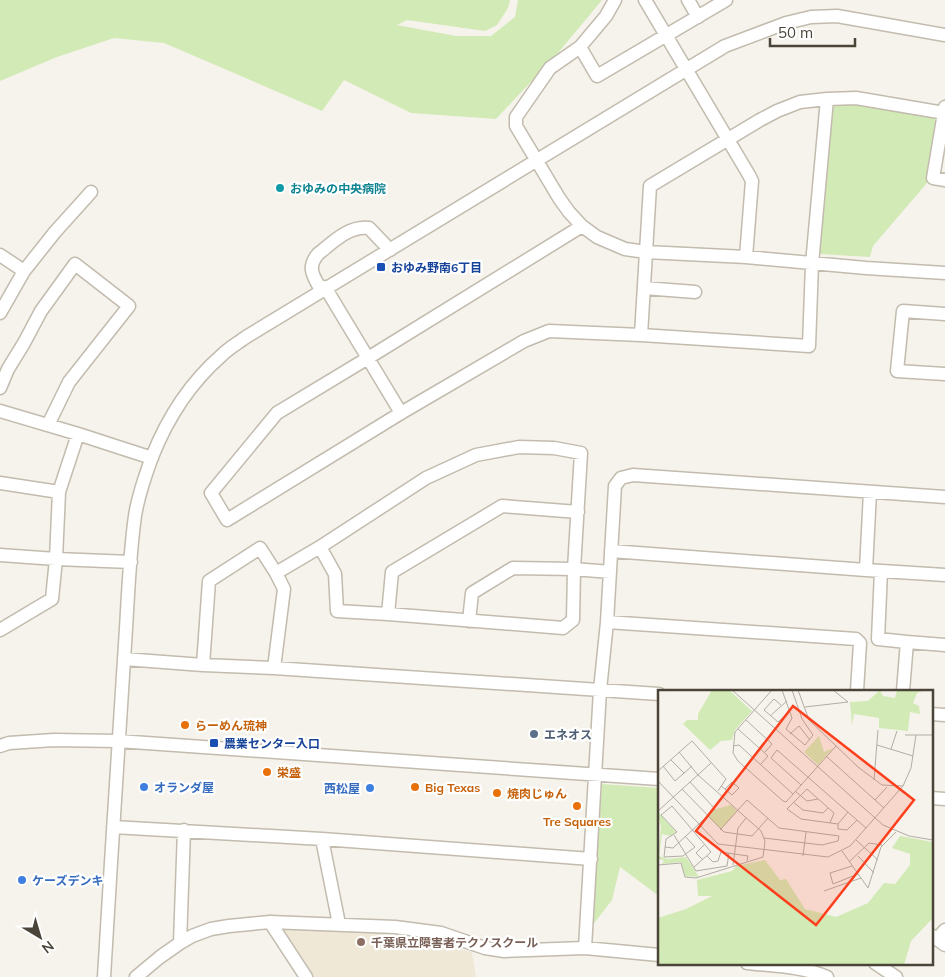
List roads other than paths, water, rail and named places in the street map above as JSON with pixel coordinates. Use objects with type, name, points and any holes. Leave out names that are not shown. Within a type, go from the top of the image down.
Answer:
[{"type":"street","points":[[615,0],[606,16],[580,47],[550,68],[516,117],[516,126],[536,161],[559,198],[582,226],[611,244],[625,249],[646,252],[746,257],[812,264],[945,273]]},
{"type":"street","points":[[645,0],[752,181],[746,257]]},
{"type":"street","points":[[688,0],[698,17]]},
{"type":"street","points":[[580,47],[597,76],[726,0]]},
{"type":"street","points":[[104,977],[118,741],[135,514],[152,458],[170,418],[202,375],[222,355],[246,336],[726,46],[786,23],[811,17],[837,16],[945,35]]},
{"type":"street","points":[[641,335],[650,186],[777,111],[800,102],[856,98],[945,111],[933,178],[945,180]]},
{"type":"street","points":[[582,226],[277,413],[211,493],[227,520],[524,340],[549,331],[808,346],[812,264],[827,99]]},
{"type":"street","points":[[0,313],[24,271],[55,232],[91,192]]},
{"type":"street","points":[[390,250],[369,228],[358,228],[350,230],[318,254],[314,258],[311,269],[312,274],[368,358],[401,413]]},
{"type":"street","points":[[0,255],[24,271]]},
{"type":"street","points":[[0,388],[8,369],[41,311],[75,264],[129,306],[69,382],[48,425]]},
{"type":"street","points":[[644,288],[695,292]]},
{"type":"street","points":[[945,314],[902,311],[896,371],[945,374]]},
{"type":"street","points":[[0,411],[152,458]]},
{"type":"street","points":[[0,630],[52,599],[56,559],[58,492],[78,434]]},
{"type":"street","points":[[276,573],[320,547],[426,478],[476,455],[519,447],[554,448],[581,453],[573,620],[563,628],[337,611],[335,574],[320,547]]},
{"type":"street","points":[[585,948],[600,690],[607,622],[615,486],[621,478],[633,475],[945,497]]},
{"type":"street","points":[[0,484],[58,492]]},
{"type":"street","points":[[866,570],[870,492]]},
{"type":"street","points":[[388,614],[392,572],[502,506],[578,512]]},
{"type":"street","points":[[203,665],[209,581],[260,548],[284,589],[274,668]]},
{"type":"street","points":[[611,551],[945,575]]},
{"type":"street","points":[[0,555],[131,562]]},
{"type":"street","points":[[469,621],[472,593],[513,568],[574,569],[610,572]]},
{"type":"street","points":[[881,571],[878,639],[945,645]]},
{"type":"street","points":[[607,622],[856,639],[860,643],[857,690]]},
{"type":"street","points":[[903,690],[906,642]]},
{"type":"street","points":[[124,659],[658,694]]},
{"type":"street","points":[[932,714],[945,715]]},
{"type":"street","points":[[0,746],[54,740],[118,741],[658,778]]},
{"type":"street","points":[[932,798],[945,799]]},
{"type":"street","points":[[113,827],[322,839],[591,859]]},
{"type":"street","points":[[180,942],[184,830]]},
{"type":"street","points":[[322,839],[339,924]]},
{"type":"street","points":[[270,922],[306,977]]},
{"type":"street","points":[[136,977],[180,942],[192,936],[229,926],[270,922],[395,927],[441,933],[485,948],[504,951],[585,948],[658,955]]},
{"type":"street","points":[[758,964],[801,968],[815,967],[827,977]]},
{"type":"street","points":[[876,964],[896,977]]},
{"type":"place","name":"おゆみの中央病院","points":[[280,188]]},
{"type":"place","name":"おゆみ野南6丁目","points":[[381,267]]},
{"type":"place","name":"らーめん琉神","points":[[185,725]]},
{"type":"place","name":"エネオス","points":[[534,734]]},
{"type":"place","name":"農業センター入口","points":[[214,743]]},
{"type":"place","name":"栄盛","points":[[267,772]]},
{"type":"place","name":"オランダ屋","points":[[144,787]]},
{"type":"place","name":"Big Texas","points":[[415,787]]},
{"type":"place","name":"西松屋","points":[[370,788]]},
{"type":"place","name":"焼肉じゅん","points":[[497,793]]},
{"type":"place","name":"Tre Squares","points":[[577,806]]},
{"type":"place","name":"ケーズデンキ","points":[[22,880]]},
{"type":"place","name":"千葉県立障害者テクノスクール","points":[[361,942]]}]
